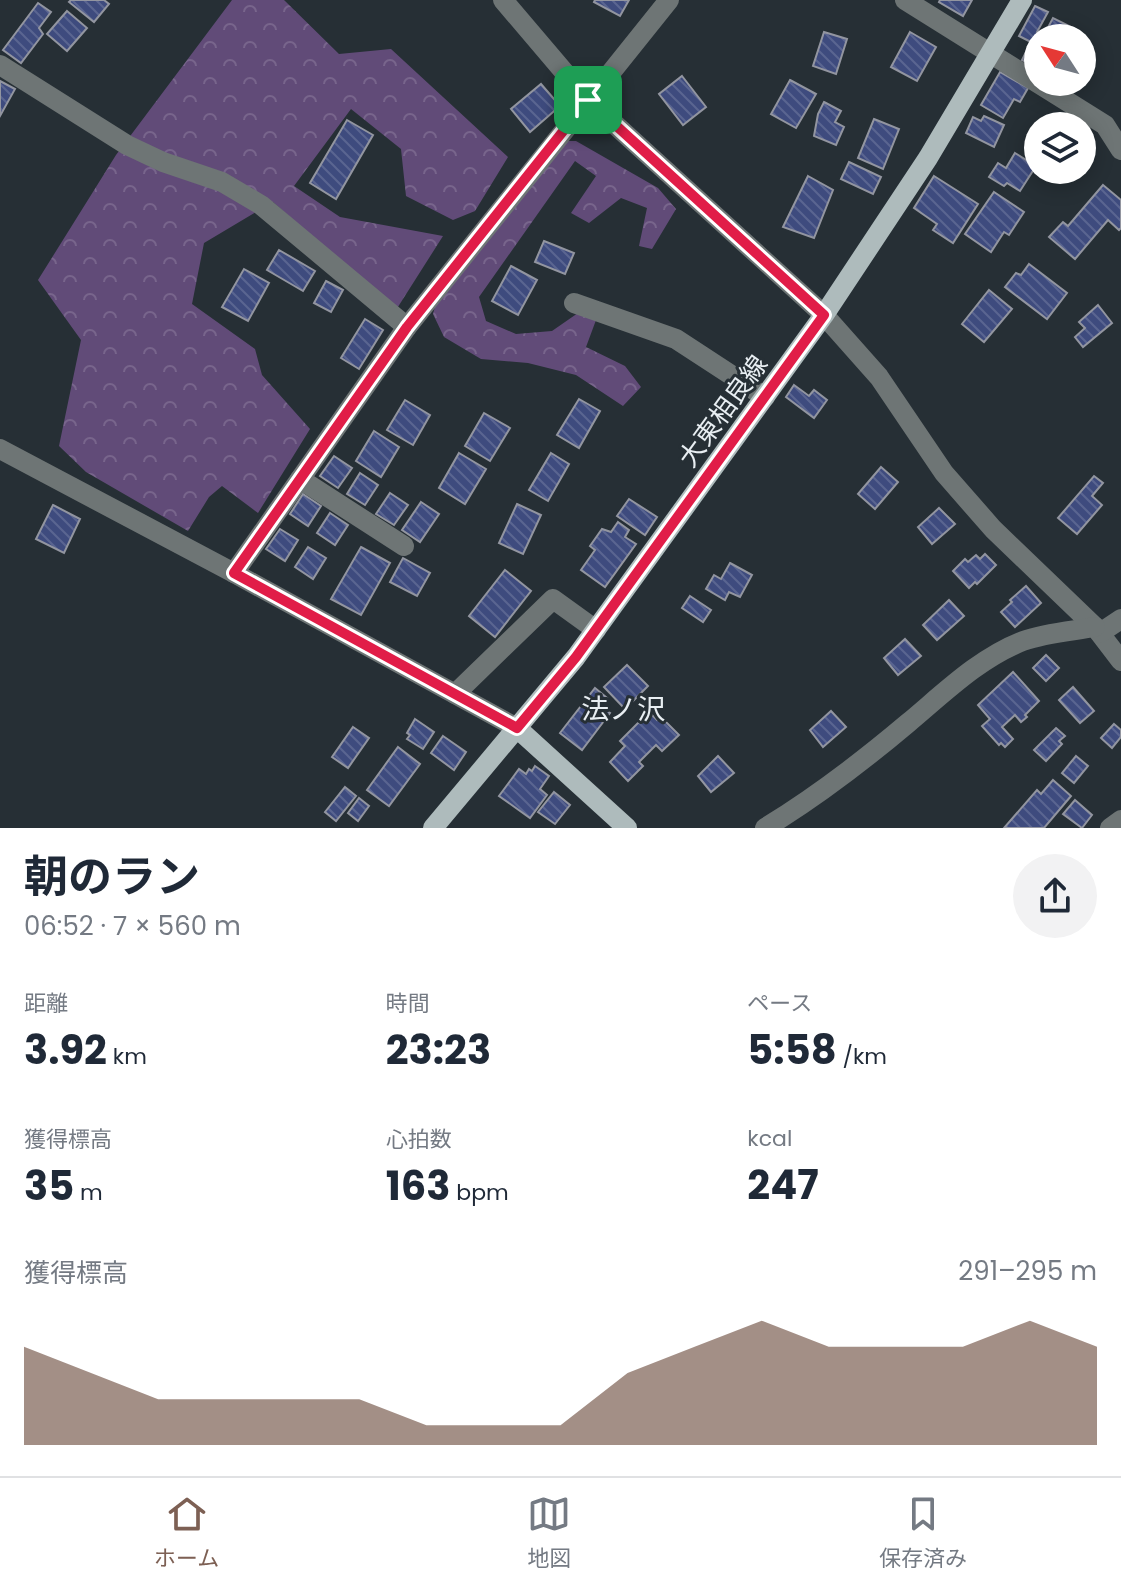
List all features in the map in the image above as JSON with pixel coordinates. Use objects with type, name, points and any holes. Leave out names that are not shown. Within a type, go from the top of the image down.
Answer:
[{"type":"main road","name":"大東相良線","points":[[433,828],[576,657],[824,315],[928,158],[1022,0]]},
{"type":"main road","points":[[517,728],[627,828]]},
{"type":"street","points":[[503,0],[588,100],[824,315],[879,377],[944,473],[993,529],[1098,630],[1121,661]]},
{"type":"street","points":[[234,573],[407,327],[669,0]]},
{"type":"street","points":[[905,0],[1105,125],[1121,150]]},
{"type":"street","points":[[0,65],[127,145],[163,162],[222,182],[261,205],[407,327]]},
{"type":"street","points":[[574,303],[676,339],[765,397]]},
{"type":"street","points":[[0,449],[517,728]]},
{"type":"street","points":[[300,479],[404,546]]},
{"type":"street","points":[[455,694],[553,599],[596,630]]},
{"type":"street","points":[[765,828],[794,811],[859,763],[967,674],[996,654],[1025,641],[1098,630],[1121,619]]},
{"type":"street","points":[[1110,828],[1121,820]]},
{"type":"green space","points":[[232,0],[284,0],[339,54],[391,49],[508,157],[475,211],[453,220],[406,196],[401,149],[351,109],[294,186],[340,217],[443,236],[396,310],[273,202],[204,243],[192,304],[255,349],[262,375],[310,429],[258,513],[222,486],[209,497],[188,531],[86,472],[59,446],[81,340],[38,280],[116,155]]},
{"type":"green space","points":[[555,141],[576,141],[658,188],[676,209],[652,249],[639,246],[647,208],[621,198],[589,223],[571,213],[596,176],[575,161],[479,297],[486,321],[516,334],[552,331],[578,313],[599,312],[586,347],[625,366],[641,387],[623,406],[576,375],[528,363],[481,359],[444,337],[433,314],[441,285]]},
{"type":"building","points":[[104,0],[109,4],[94,22],[69,2]]},
{"type":"building","points":[[595,0],[629,0],[620,16]]},
{"type":"building","points":[[940,0],[972,0],[963,16]]},
{"type":"building","points":[[38,3],[51,12],[39,28],[43,34],[21,63],[3,50]]},
{"type":"building","points":[[1035,6],[1048,12],[1041,24],[1025,24]]},
{"type":"building","points":[[67,11],[87,28],[67,51],[47,34]]},
{"type":"building","points":[[1053,18],[1065,24],[1050,24]]},
{"type":"building","points":[[824,32],[847,39],[836,74],[813,66]]},
{"type":"building","points":[[910,32],[936,47],[917,81],[891,67]]},
{"type":"building","points":[[1000,72],[1024,86],[1020,102],[1014,99],[1003,118],[981,105]]},
{"type":"building","points":[[682,76],[706,107],[683,125],[659,94]]},
{"type":"building","points":[[790,80],[816,94],[796,128],[771,114]]},
{"type":"building","points":[[0,81],[15,89],[0,116]]},
{"type":"building","points":[[541,84],[560,106],[530,132],[511,109]]},
{"type":"building","points":[[824,102],[841,111],[835,122],[844,127],[836,145],[814,136]]},
{"type":"building","points":[[984,116],[1004,125],[994,147],[966,133],[973,117],[981,121]]},
{"type":"building","points":[[874,119],[899,129],[883,169],[858,158]]},
{"type":"building","points":[[347,120],[373,135],[336,199],[310,183]]},
{"type":"building","points":[[1015,153],[1024,159],[1024,184],[1020,191],[989,177],[998,163],[1006,168]]},
{"type":"building","points":[[849,162],[881,177],[873,194],[841,179]]},
{"type":"building","points":[[808,176],[833,190],[814,238],[783,227]]},
{"type":"building","points":[[934,176],[978,204],[953,243],[933,230],[937,224],[914,208]]},
{"type":"building","points":[[1103,185],[1121,200],[1121,228],[1119,230],[1108,220],[1075,259],[1049,237],[1063,222],[1068,226]]},
{"type":"building","points":[[994,192],[1024,212],[1009,235],[1004,232],[991,252],[965,234]]},
{"type":"building","points":[[544,241],[574,253],[565,274],[535,262]]},
{"type":"building","points":[[279,250],[315,271],[303,291],[267,270]]},
{"type":"building","points":[[1029,264],[1067,293],[1047,319],[1005,287],[1016,273],[1021,275]]},
{"type":"building","points":[[511,266],[537,280],[518,315],[492,301]]},
{"type":"building","points":[[244,269],[269,283],[248,321],[222,307]]},
{"type":"building","points":[[326,281],[343,290],[331,312],[314,303]]},
{"type":"building","points":[[989,290],[1012,309],[984,342],[962,324]]},
{"type":"building","points":[[1098,305],[1112,323],[1083,347],[1075,337],[1085,328],[1079,322]]},
{"type":"building","points":[[365,319],[383,330],[359,369],[341,358]]},
{"type":"building","points":[[794,385],[809,396],[814,390],[827,400],[814,418],[786,397]]},
{"type":"building","points":[[579,399],[600,411],[579,448],[557,435]]},
{"type":"building","points":[[405,400],[430,415],[413,445],[387,430]]},
{"type":"building","points":[[484,413],[510,428],[490,461],[465,446]]},
{"type":"building","points":[[374,431],[399,447],[381,477],[356,461]]},
{"type":"building","points":[[459,453],[486,469],[465,504],[439,488]]},
{"type":"building","points":[[551,453],[569,464],[548,501],[529,490]]},
{"type":"building","points":[[334,456],[352,468],[338,488],[320,476]]},
{"type":"building","points":[[881,467],[898,482],[875,509],[858,494]]},
{"type":"building","points":[[360,473],[378,485],[365,505],[347,494]]},
{"type":"building","points":[[1094,476],[1103,483],[1092,496],[1102,505],[1077,534],[1058,518]]},
{"type":"building","points":[[390,493],[408,505],[394,525],[376,514]]},
{"type":"building","points":[[303,494],[321,506],[308,526],[290,514]]},
{"type":"building","points":[[629,499],[657,517],[645,535],[617,516]]},
{"type":"building","points":[[421,502],[439,514],[420,542],[402,530]]},
{"type":"building","points":[[517,504],[541,515],[523,554],[499,543]]},
{"type":"building","points":[[53,505],[80,519],[64,553],[36,539]]},
{"type":"building","points":[[939,508],[955,524],[932,544],[918,527]]},
{"type":"building","points":[[330,513],[348,525],[335,545],[317,533]]},
{"type":"building","points":[[618,522],[629,530],[625,537],[636,544],[605,587],[581,570],[595,550],[590,546],[602,529],[611,532]]},
{"type":"building","points":[[280,529],[298,540],[285,561],[266,549]]},
{"type":"building","points":[[308,547],[326,558],[313,579],[295,567]]},
{"type":"building","points":[[361,547],[390,563],[361,615],[331,599]]},
{"type":"building","points":[[985,554],[996,565],[969,588],[953,571],[965,559],[968,562],[976,555],[980,559]]},
{"type":"building","points":[[403,558],[430,573],[417,596],[390,582]]},
{"type":"building","points":[[730,563],[752,575],[740,597],[729,592],[725,600],[706,589],[714,575],[721,579]]},
{"type":"building","points":[[505,570],[531,591],[495,637],[469,616]]},
{"type":"building","points":[[1026,586],[1041,603],[1015,627],[1001,612]]},
{"type":"building","points":[[690,596],[711,610],[703,622],[682,608]]},
{"type":"building","points":[[949,600],[964,616],[937,640],[923,625]]},
{"type":"building","points":[[905,639],[921,656],[898,675],[884,658]]},
{"type":"building","points":[[1046,655],[1059,668],[1046,681],[1033,668]]},
{"type":"building","points":[[627,665],[648,686],[625,709],[604,687]]},
{"type":"building","points":[[1013,672],[1039,701],[1021,722],[1015,715],[1002,727],[1013,739],[1005,747],[1001,743],[999,745],[982,726],[990,719],[978,705]]},
{"type":"building","points":[[1073,687],[1094,711],[1080,723],[1059,700]]},
{"type":"building","points":[[595,688],[607,698],[601,706],[610,713],[582,750],[560,733]]},
{"type":"building","points":[[831,711],[846,727],[823,747],[810,730]]},
{"type":"building","points":[[649,712],[657,720],[660,716],[679,735],[662,751],[656,745],[639,762],[643,766],[628,781],[610,762],[625,746],[620,741]]},
{"type":"building","points":[[415,719],[434,732],[423,749],[407,739]]},
{"type":"building","points":[[1114,724],[1121,730],[1121,737],[1112,748],[1101,738]]},
{"type":"building","points":[[353,727],[369,738],[348,768],[332,757]]},
{"type":"building","points":[[1056,728],[1065,736],[1059,741],[1062,744],[1046,761],[1034,750]]},
{"type":"building","points":[[443,736],[466,752],[454,770],[431,753]]},
{"type":"building","points":[[398,747],[420,764],[389,806],[367,790]]},
{"type":"building","points":[[718,756],[734,773],[711,792],[698,776]]},
{"type":"building","points":[[1076,756],[1088,766],[1074,783],[1062,773]]},
{"type":"building","points":[[535,766],[549,776],[540,789],[547,795],[530,818],[499,796],[519,769],[526,774]]},
{"type":"building","points":[[1053,780],[1071,796],[1044,828],[1004,828],[1037,790],[1041,794]]},
{"type":"building","points":[[345,787],[356,796],[336,821],[325,812]]},
{"type":"building","points":[[554,792],[570,805],[555,824],[538,812]]},
{"type":"building","points":[[359,798],[369,806],[358,821],[348,813]]},
{"type":"building","points":[[1075,800],[1092,815],[1082,828],[1063,814]]},
{"type":"district","name":"法ノ沢","points":[[623,709]]},
{"type":"route","points":[[588,100],[824,315],[576,657],[517,728],[234,573],[407,327],[588,100]]}]
